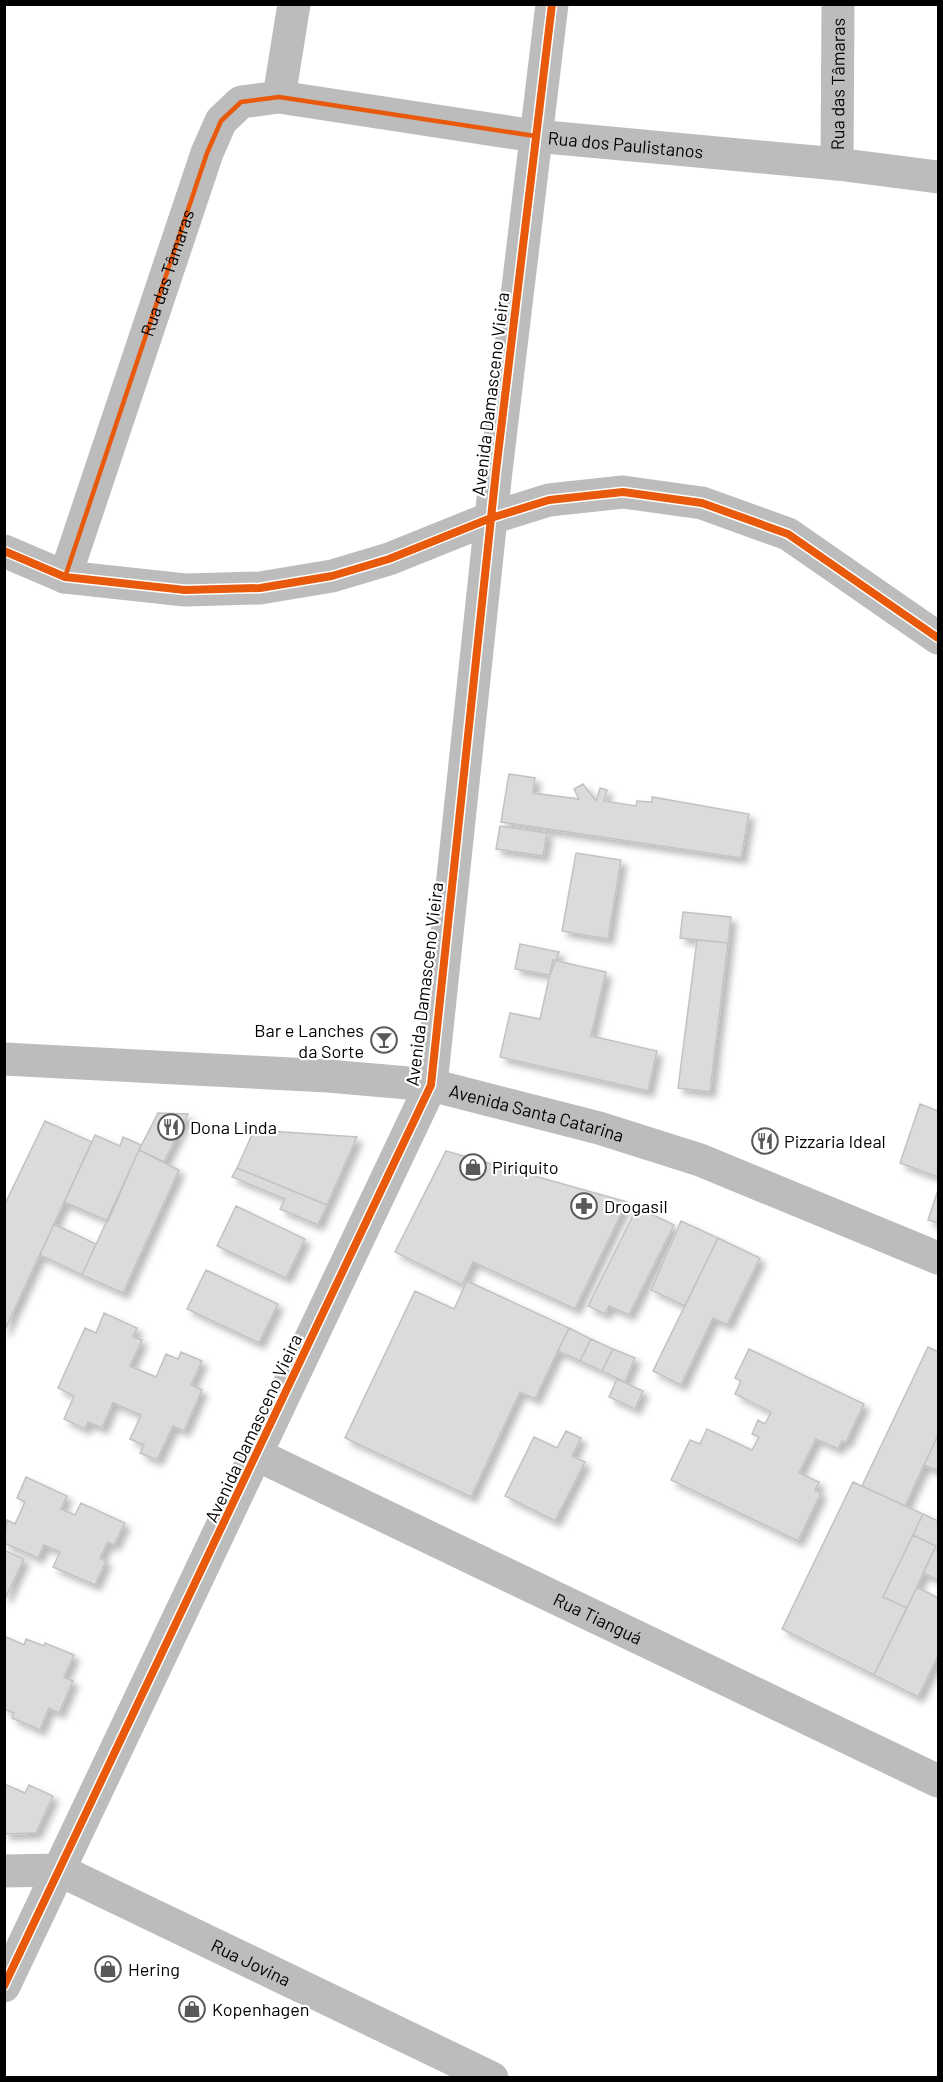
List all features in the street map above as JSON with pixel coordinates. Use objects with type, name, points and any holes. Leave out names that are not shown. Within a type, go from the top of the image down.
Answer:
[{"type":"street","points":[[279,97],[294,4]]},
{"type":"street","name":"Avenida Damasceno Vieira","points":[[4,1986],[431,1085],[490,518],[552,4]]},
{"type":"street","name":"Rua das Tâmaras","points":[[837,164],[838,4]]},
{"type":"street","name":"Rua dos Paulistanos","points":[[279,97],[535,136],[837,164],[939,177]]},
{"type":"street","name":"Rua das Tâmaras","points":[[65,577],[207,153],[221,122],[241,102],[279,97]]},
{"type":"street","points":[[4,551],[65,577],[185,590],[260,588],[332,576],[389,559],[490,518],[549,500],[623,492],[702,503],[788,534],[939,638]]},
{"type":"street","name":"Avenida Santa Catarina","points":[[4,1059],[328,1076],[431,1085],[599,1128],[700,1160],[939,1258]]},
{"type":"street","name":"Rua Tianguá","points":[[257,1455],[939,1781]]},
{"type":"street","name":"Rua Jovina","points":[[4,1871],[59,1870],[492,2078]]},
{"type":"highlighted area","points":[[279,97],[535,136],[491,518],[389,559],[332,576],[260,588],[185,590],[65,577],[207,153],[221,121],[241,102]]},
{"type":"building","points":[[509,774],[535,778],[533,793],[579,799],[574,789],[583,784],[596,801],[600,788],[607,790],[604,801],[636,806],[637,801],[652,802],[652,797],[749,814],[741,858],[501,822]]},
{"type":"building","points":[[500,826],[547,833],[543,856],[496,849]]},
{"type":"building","points":[[576,853],[621,860],[608,939],[562,931]]},
{"type":"building","points":[[683,912],[731,917],[728,943],[680,938]]},
{"type":"building","points":[[697,940],[728,943],[710,1092],[678,1088]]},
{"type":"building","points":[[520,944],[559,952],[550,975],[515,969]]},
{"type":"building","points":[[553,960],[606,972],[591,1036],[657,1051],[648,1091],[500,1057],[510,1013],[540,1019]]},
{"type":"building","points":[[920,1104],[938,1111],[938,1177],[900,1163]]},
{"type":"building","points":[[158,1113],[188,1114],[164,1162],[139,1150]]},
{"type":"building","points":[[45,1121],[92,1142],[4,1332],[4,1206]]},
{"type":"building","points":[[254,1130],[357,1137],[327,1205],[237,1168]]},
{"type":"building","points":[[95,1135],[120,1146],[123,1137],[141,1145],[108,1221],[64,1202]]},
{"type":"building","points":[[139,1150],[179,1170],[123,1293],[82,1275]]},
{"type":"building","points":[[446,1151],[627,1202],[575,1309],[473,1262],[462,1285],[395,1252]]},
{"type":"building","points":[[237,1168],[327,1205],[318,1225],[280,1209],[285,1199],[232,1177]]},
{"type":"building","points":[[938,1190],[938,1223],[928,1220]]},
{"type":"building","points":[[236,1206],[305,1239],[286,1278],[217,1246]]},
{"type":"building","points":[[637,1207],[674,1225],[629,1315],[609,1306],[605,1314],[588,1306]]},
{"type":"building","points":[[681,1221],[718,1238],[685,1306],[651,1290]]},
{"type":"building","points":[[54,1224],[96,1244],[82,1275],[40,1255]]},
{"type":"building","points":[[718,1238],[760,1258],[727,1325],[713,1318],[681,1385],[653,1371]]},
{"type":"building","points":[[206,1270],[278,1304],[259,1343],[187,1309]]},
{"type":"building","points":[[467,1281],[569,1328],[535,1399],[520,1392],[471,1497],[345,1438],[415,1291],[454,1309]]},
{"type":"building","points":[[104,1313],[137,1328],[133,1337],[142,1340],[130,1366],[156,1377],[166,1354],[178,1359],[181,1352],[202,1361],[191,1385],[202,1390],[184,1431],[173,1426],[157,1460],[140,1453],[144,1445],[130,1439],[141,1415],[113,1403],[102,1428],[88,1422],[85,1429],[64,1419],[74,1396],[58,1388],[85,1328],[96,1333]]},
{"type":"building","points":[[569,1328],[591,1339],[580,1361],[558,1351]]},
{"type":"building","points":[[591,1339],[613,1349],[602,1371],[580,1361]]},
{"type":"building","points":[[928,1347],[938,1352],[938,1435],[905,1506],[862,1486]]},
{"type":"building","points":[[613,1349],[635,1358],[625,1382],[602,1371]]},
{"type":"building","points":[[749,1349],[864,1404],[846,1442],[842,1441],[838,1449],[816,1439],[799,1473],[819,1482],[815,1490],[821,1493],[798,1541],[671,1480],[690,1440],[700,1444],[707,1429],[752,1450],[759,1437],[752,1434],[758,1420],[765,1424],[771,1412],[735,1394],[741,1381],[735,1378]]},
{"type":"building","points":[[617,1379],[643,1391],[635,1409],[609,1397]]},
{"type":"building","points":[[566,1431],[581,1438],[572,1456],[585,1462],[555,1521],[505,1496],[534,1437],[557,1448]]},
{"type":"building","points":[[938,1435],[938,1471],[924,1465]]},
{"type":"building","points":[[26,1477],[67,1496],[61,1509],[75,1515],[81,1503],[125,1523],[114,1545],[108,1542],[100,1558],[106,1561],[95,1585],[53,1567],[60,1552],[44,1545],[38,1558],[4,1543],[7,1520],[15,1524],[25,1502],[17,1498]]},
{"type":"building","points":[[853,1482],[923,1514],[883,1597],[907,1608],[874,1675],[782,1629]]},
{"type":"building","points":[[923,1514],[938,1521],[938,1580],[923,1573],[936,1546],[913,1535]]},
{"type":"building","points":[[913,1535],[936,1546],[907,1608],[883,1597]]},
{"type":"building","points":[[4,1550],[24,1559],[6,1597],[4,1597]]},
{"type":"building","points":[[917,1587],[938,1598],[938,1656],[918,1697],[874,1675]]},
{"type":"building","points":[[4,1636],[24,1645],[26,1639],[44,1646],[45,1643],[74,1655],[64,1677],[73,1681],[59,1713],[49,1708],[40,1730],[12,1718],[14,1713],[4,1709]]},
{"type":"building","points":[[4,1784],[25,1793],[29,1785],[53,1796],[36,1833],[4,1834]]},
{"type":"cycle path","points":[[4,1986],[431,1085],[496,471],[552,4]]},
{"type":"cycle path","points":[[4,551],[65,577],[185,590],[260,588],[332,576],[389,559],[491,518],[549,500],[623,492],[702,503],[788,534],[938,638]]},
{"type":"place","name":"Bar e Lanches da Sorte","points":[[384,1040]]},
{"type":"place","name":"Dona Linda","points":[[171,1127]]},
{"type":"place","name":"Pizzaria Ideal","points":[[765,1141]]},
{"type":"place","name":"Piriquito","points":[[473,1167]]},
{"type":"place","name":"Drogasil","points":[[584,1206]]},
{"type":"place","name":"Hering","points":[[108,1969]]},
{"type":"place","name":"Kopenhagen","points":[[192,2009]]}]
